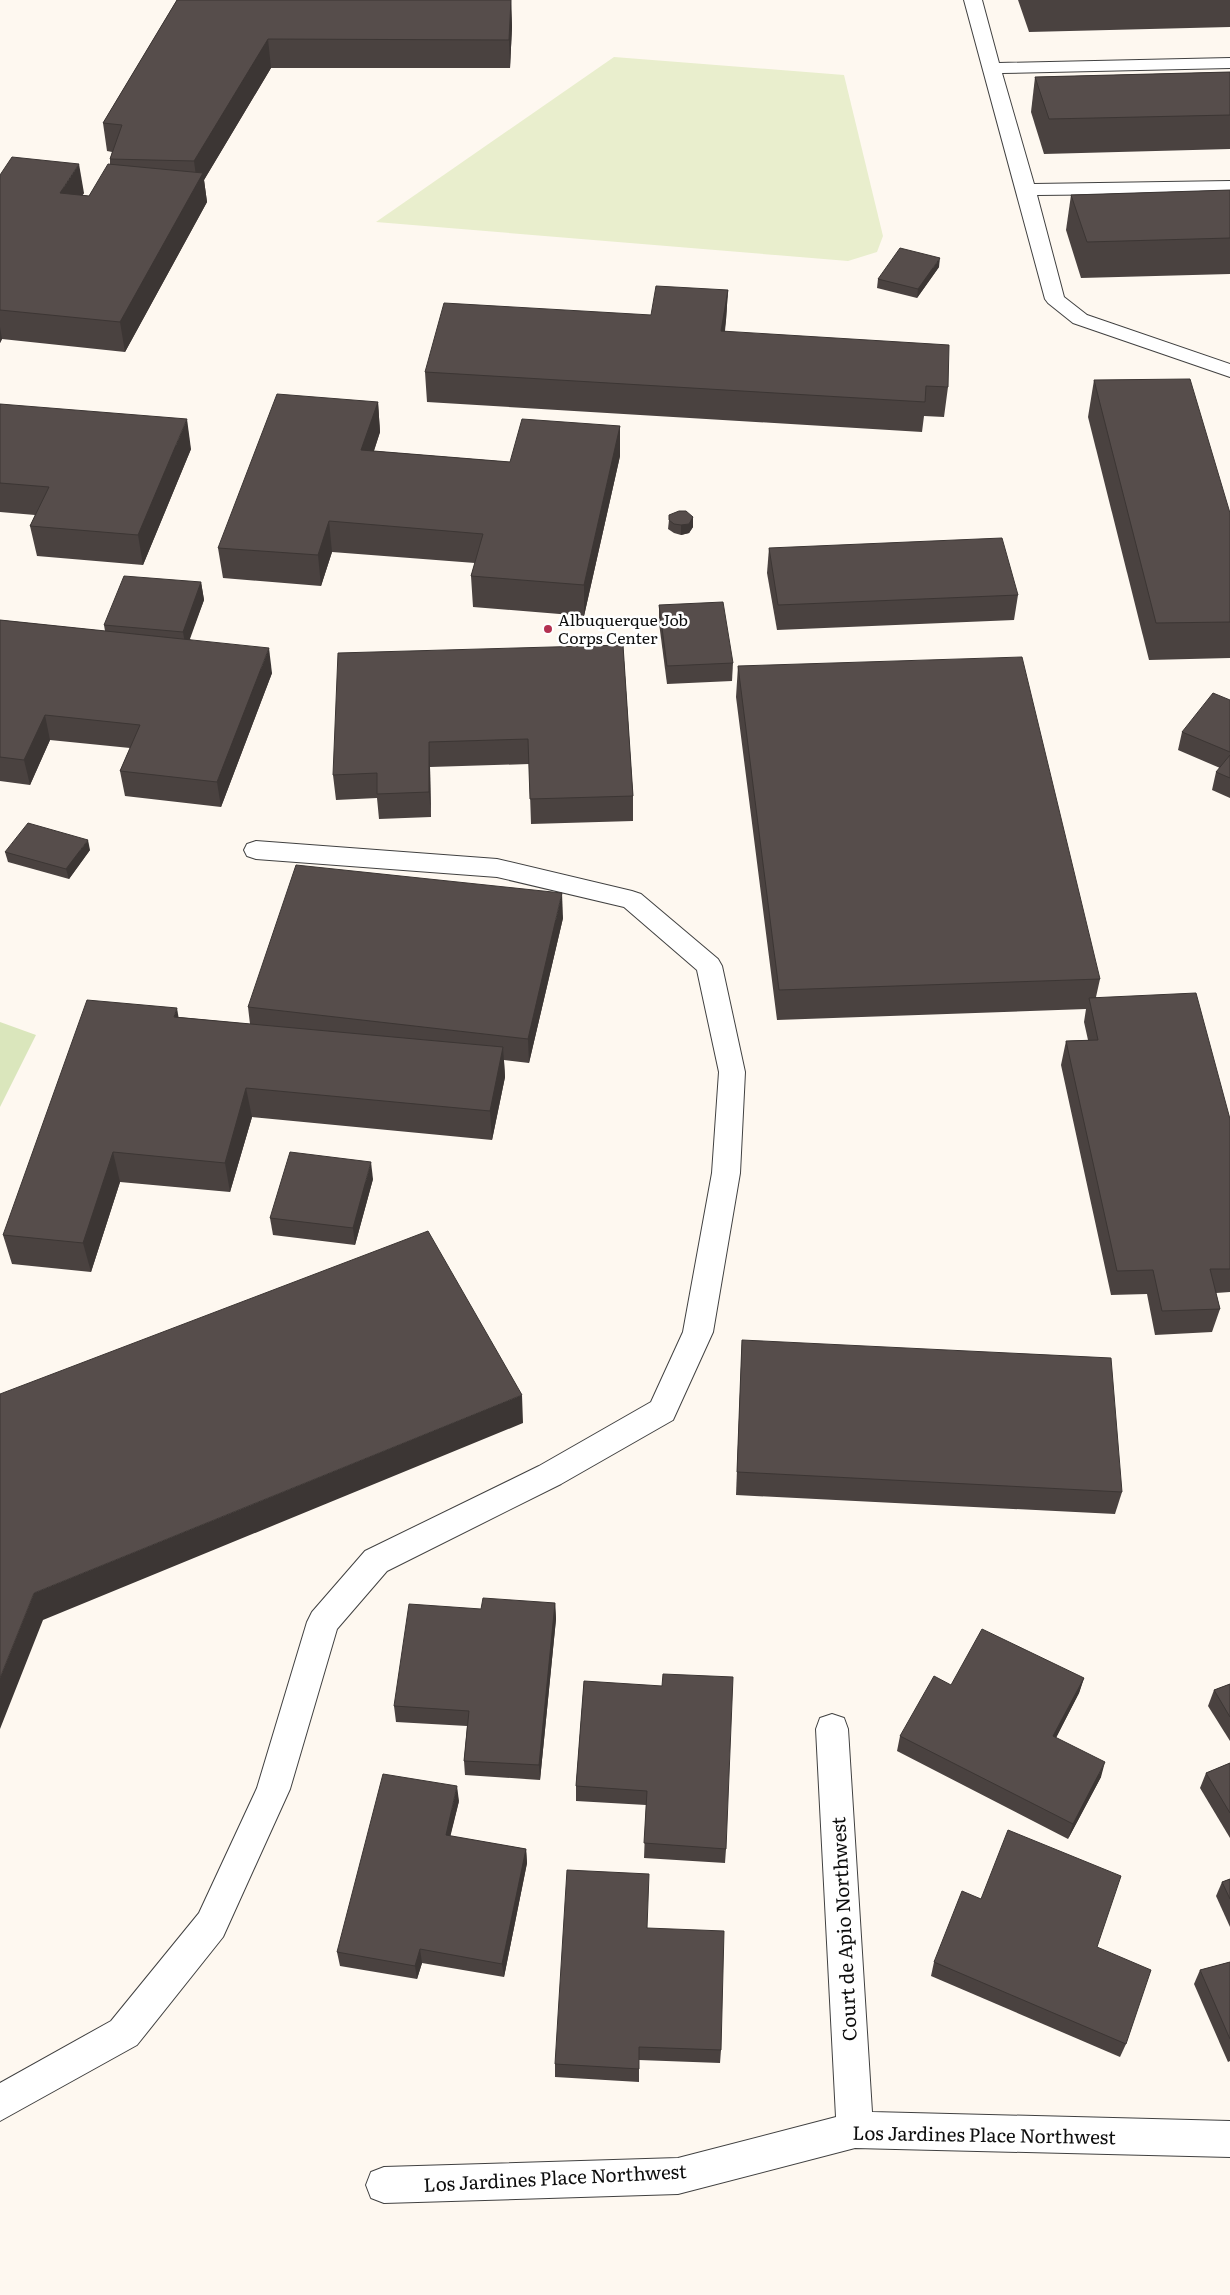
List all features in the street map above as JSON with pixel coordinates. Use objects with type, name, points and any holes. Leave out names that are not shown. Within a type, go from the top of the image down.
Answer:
[{"type":"street","points":[[973,0],[1055,300],[1080,320],[1230,371]]},
{"type":"street","points":[[992,68],[1230,63]]},
{"type":"street","points":[[1026,190],[1230,187]]},
{"type":"street","points":[[0,2103],[124,2033],[211,1925],[273,1789],[323,1622],[376,1561],[550,1476],[662,1411],[698,1332],[726,1173],[732,1072],[709,966],[632,900],[497,868],[256,850]]},
{"type":"street","name":"Court de Apio Northwest","points":[[832,1729],[855,2130]]},
{"type":"street","name":"Los Jardines Place Northwest","points":[[384,2185],[678,2176],[855,2130],[1230,2139]]},
{"type":"green space","points":[[614,57],[844,75],[883,236],[877,252],[848,261],[376,222]]},
{"type":"green space","points":[[0,1022],[36,1035],[0,1107]]},
{"type":"building","points":[[177,0],[511,0],[509,40],[268,39],[194,161],[110,159],[122,125],[103,123]]},
{"type":"building","points":[[1230,72],[1230,115],[1049,119],[1035,77]]},
{"type":"building","points":[[12,157],[79,164],[60,193],[89,196],[108,164],[203,173],[120,322],[0,310],[0,175]]},
{"type":"building","points":[[1230,190],[1230,238],[1087,242],[1071,195]]},
{"type":"building","points":[[900,248],[940,258],[918,289],[878,279]]},
{"type":"building","points":[[656,286],[728,290],[721,331],[949,345],[948,387],[926,386],[925,402],[425,372],[444,303],[651,315]]},
{"type":"building","points":[[1190,379],[1230,513],[1230,622],[1156,623],[1094,380]]},
{"type":"building","points":[[277,394],[378,402],[361,450],[510,462],[522,419],[620,426],[584,585],[471,576],[483,534],[329,521],[318,555],[218,548]]},
{"type":"building","points":[[0,404],[187,419],[138,535],[30,526],[49,487],[0,483]]},
{"type":"building","points":[[679,511],[686,511],[693,517],[689,524],[674,524],[669,520],[669,515]]},
{"type":"building","points":[[1002,538],[1018,595],[778,605],[769,548]]},
{"type":"building","points":[[124,576],[201,582],[183,632],[104,625]]},
{"type":"building","points":[[723,602],[733,663],[667,666],[659,605]]},
{"type":"building","points":[[0,620],[269,648],[217,782],[120,771],[140,725],[45,715],[24,760],[0,757]]},
{"type":"building","points":[[623,645],[633,796],[530,799],[528,739],[429,742],[429,792],[377,794],[377,773],[333,775],[338,653]]},
{"type":"building","points":[[1022,657],[1100,979],[779,990],[738,666]]},
{"type":"building","points":[[1213,693],[1230,700],[1230,752],[1182,732]]},
{"type":"building","points":[[1230,755],[1230,778],[1216,772]]},
{"type":"building","points":[[28,823],[88,840],[66,869],[5,852]]},
{"type":"building","points":[[296,865],[562,893],[528,1039],[248,1007]]},
{"type":"building","points":[[1196,993],[1230,1119],[1230,1269],[1210,1269],[1220,1309],[1162,1311],[1153,1270],[1117,1271],[1066,1041],[1098,1040],[1089,998]]},
{"type":"building","points":[[87,1000],[177,1008],[174,1017],[503,1047],[490,1111],[246,1088],[225,1163],[113,1152],[83,1243],[3,1235]]},
{"type":"building","points":[[290,1152],[371,1162],[353,1228],[270,1218]]},
{"type":"building","points":[[428,1231],[522,1395],[34,1593],[0,1678],[0,1394]]},
{"type":"building","points":[[742,1340],[1111,1358],[1122,1492],[737,1472]]},
{"type":"building","points":[[483,1598],[555,1603],[539,1765],[464,1761],[469,1711],[394,1706],[409,1604],[481,1609]]},
{"type":"building","points":[[982,1629],[1084,1678],[1053,1736],[1105,1762],[1073,1824],[900,1736],[934,1676],[951,1685]]},
{"type":"building","points":[[663,1674],[733,1677],[726,1849],[644,1843],[647,1791],[576,1786],[584,1681],[662,1686]]},
{"type":"building","points":[[1230,1684],[1230,1717],[1214,1690]]},
{"type":"building","points":[[1230,1763],[1230,1813],[1206,1773]]},
{"type":"building","points":[[383,1774],[457,1786],[446,1835],[526,1849],[502,1964],[420,1949],[415,1966],[337,1952]]},
{"type":"building","points":[[1008,1830],[1121,1876],[1097,1947],[1151,1970],[1126,2044],[934,1962],[962,1891],[981,1899]]},
{"type":"building","points":[[567,1870],[649,1874],[647,1928],[724,1931],[721,2050],[639,2047],[639,2069],[555,2064]]},
{"type":"building","points":[[1230,1879],[1230,1899],[1222,1882]]},
{"type":"building","points":[[1230,1962],[1230,2039],[1200,1970]]},
{"type":"place","name":"Albuquerque Job Corps Center","points":[[548,629]]}]
